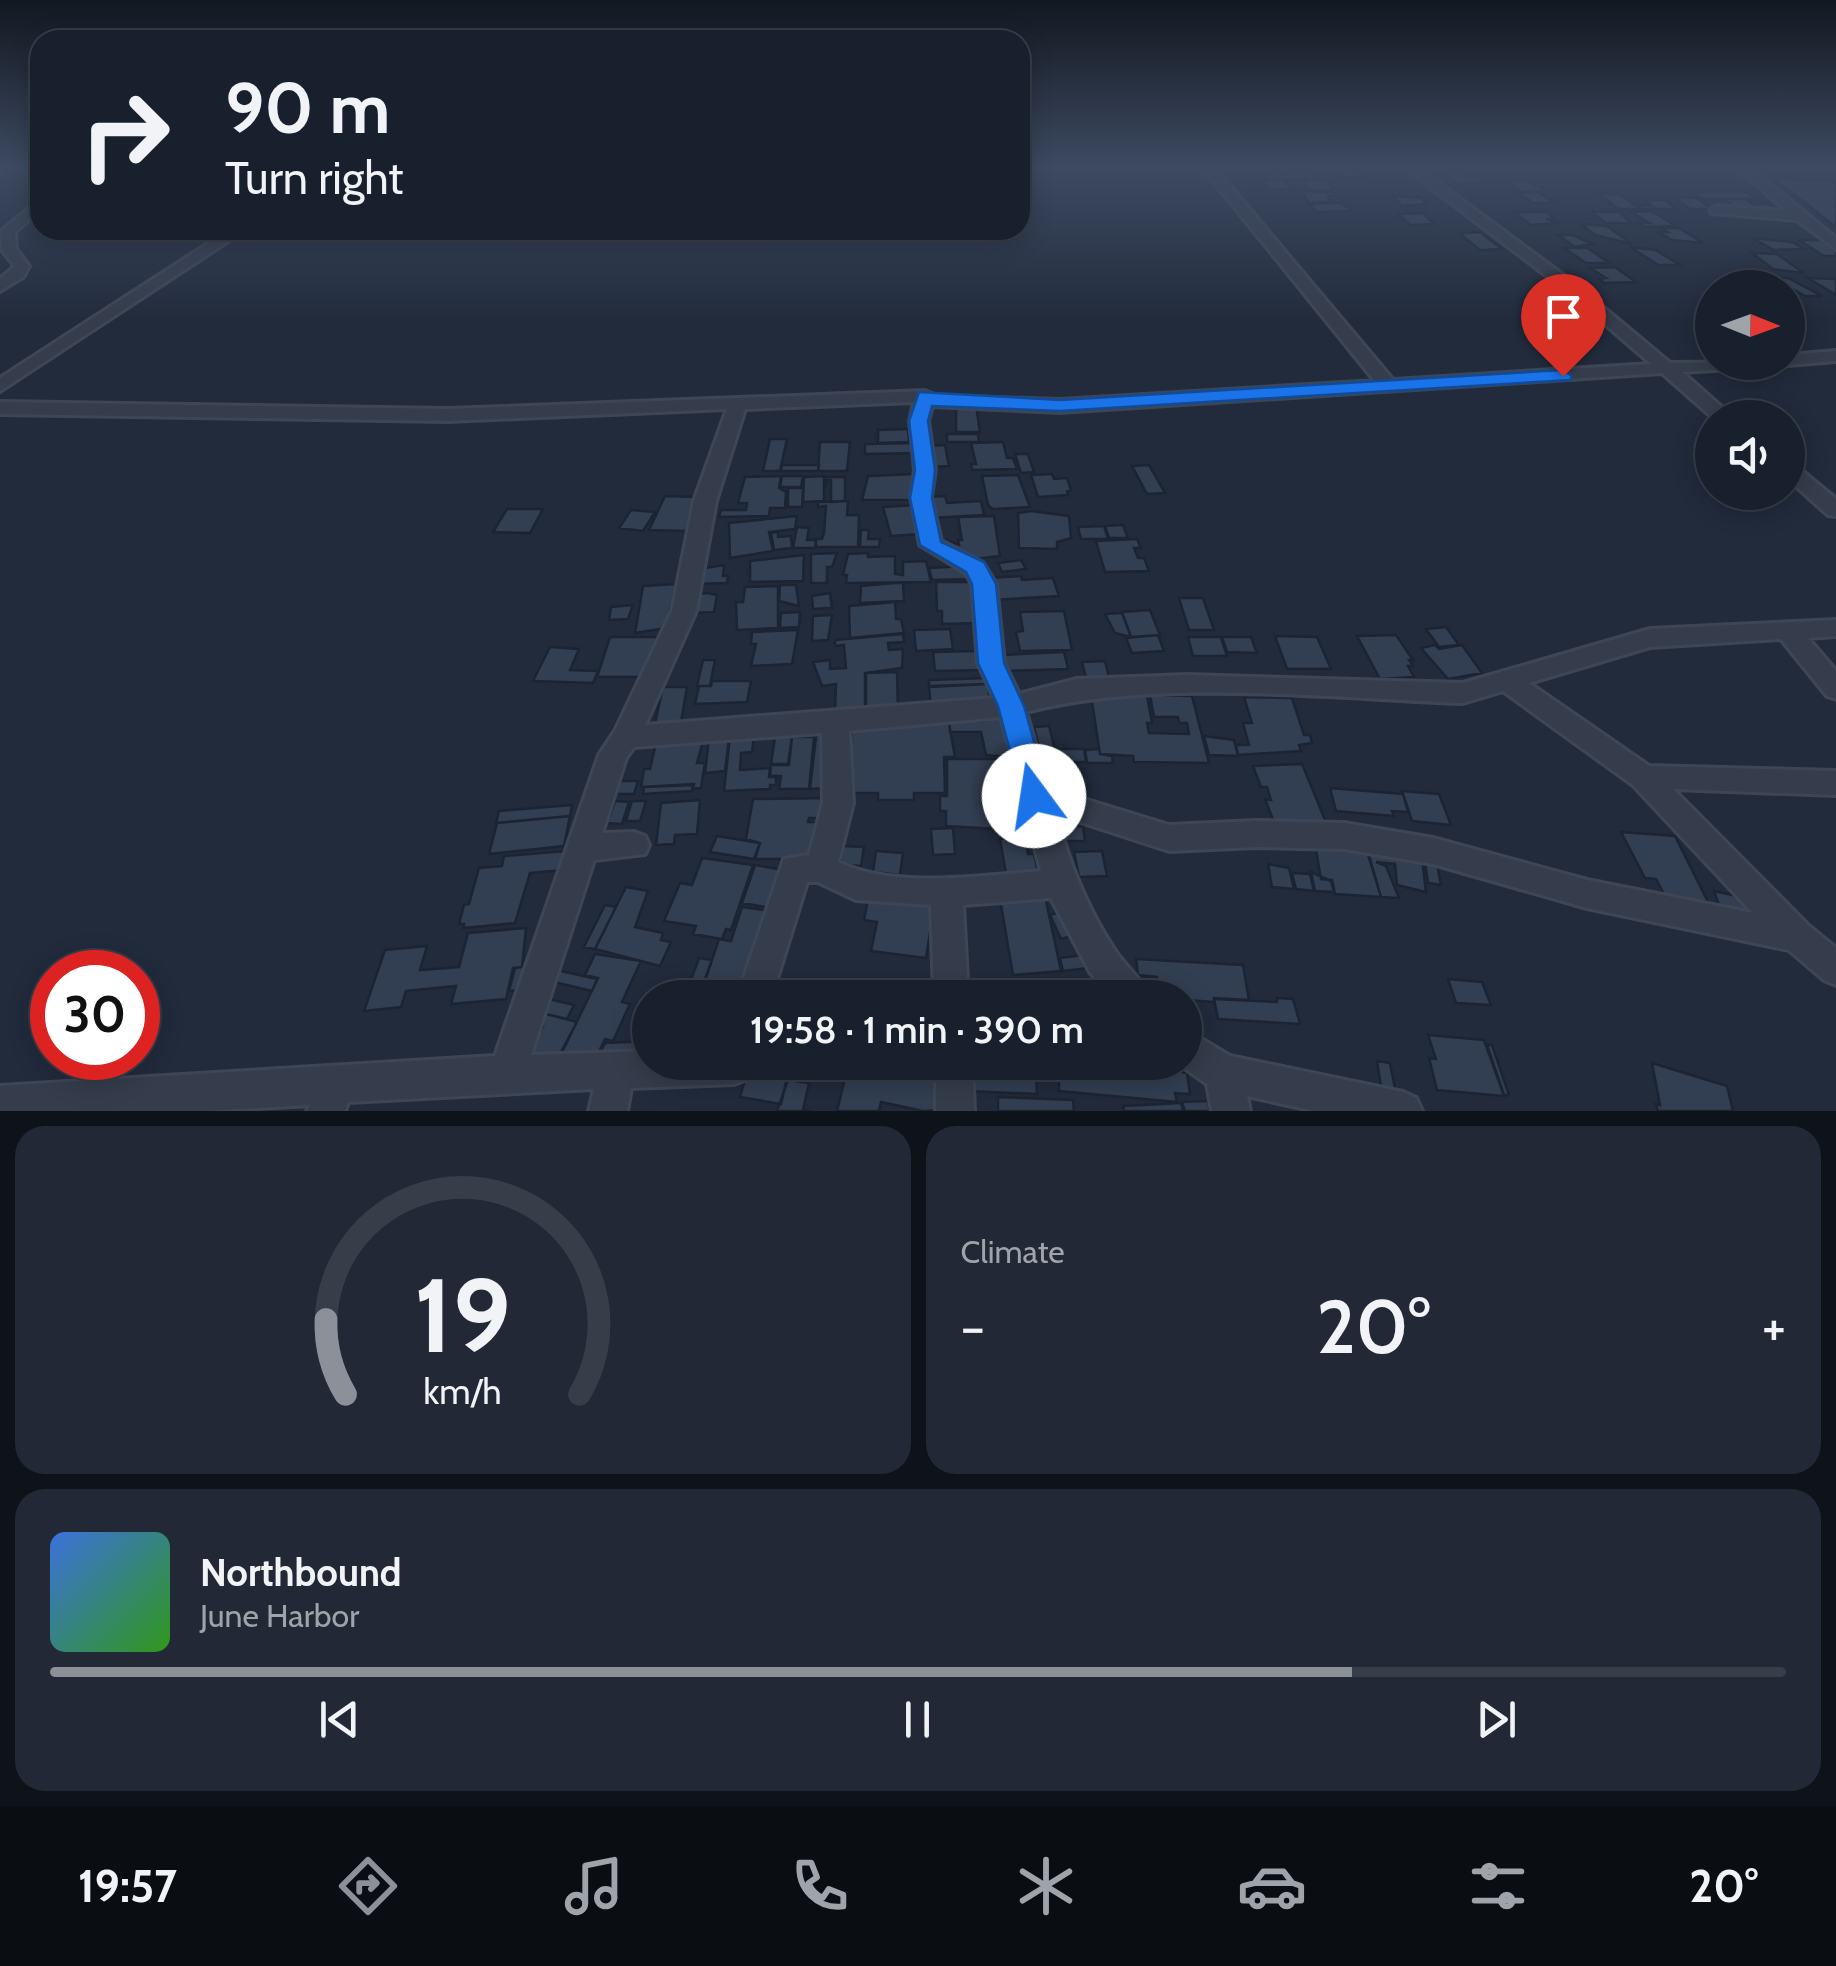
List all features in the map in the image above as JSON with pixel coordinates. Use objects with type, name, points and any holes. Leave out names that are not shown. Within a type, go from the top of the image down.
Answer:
[{"type":"street","points":[[0,286],[18,274],[22,266],[9,250],[8,231],[22,219]]},
{"type":"street","points":[[1251,219],[1388,385]]},
{"type":"street","points":[[1484,219],[1704,400]]},
{"type":"street","points":[[1805,219],[1836,244]]},
{"type":"street","points":[[0,386],[223,240]]},
{"type":"street","points":[[1805,359],[1836,356]]},
{"type":"street","points":[[0,408],[387,416],[926,396],[934,401],[1060,406],[1695,368]]},
{"type":"street","points":[[926,396],[918,421],[925,470],[921,498],[931,545],[976,568],[984,584],[991,663],[1011,706],[1060,884],[1102,961],[1118,980]]},
{"type":"street","points":[[507,1074],[613,755],[626,737],[684,611],[705,501],[738,403]]},
{"type":"street","points":[[1805,484],[1836,510]]},
{"type":"street","points":[[626,737],[1011,706],[1096,688],[1188,684],[1463,693],[1650,638],[1836,628]]},
{"type":"street","points":[[1788,631],[1836,690]]},
{"type":"street","points":[[1506,680],[1642,777],[1797,937],[1836,969]]},
{"type":"street","points":[[821,868],[838,803],[834,720]]},
{"type":"street","points":[[1642,777],[1836,783]]},
{"type":"street","points":[[1034,796],[1169,838],[1256,834],[1344,836],[1433,851],[1587,894],[1797,937]]},
{"type":"street","points":[[583,846],[634,846]]},
{"type":"street","points":[[760,980],[794,869],[821,868],[856,886],[947,892],[1060,884]]},
{"type":"street","points":[[947,892],[950,980]]},
{"type":"street","points":[[1202,1059],[1223,1073],[1404,1111]]},
{"type":"street","points":[[0,1105],[330,1099],[507,1074],[632,1072]]},
{"type":"street","points":[[608,1111],[616,1073]]},
{"type":"street","points":[[1223,1073],[1231,1111]]},
{"type":"street","points":[[954,1080],[955,1111]]},
{"type":"building","points":[[1403,219],[1429,219],[1434,224],[1410,225]]},
{"type":"building","points":[[1523,219],[1555,219],[1546,219],[1560,223],[1530,225]]},
{"type":"building","points":[[1600,219],[1627,219],[1631,223],[1606,223]]},
{"type":"building","points":[[1643,219],[1665,219],[1676,226],[1644,227],[1639,223],[1650,223]]},
{"type":"building","points":[[1581,224],[1607,226],[1632,244],[1595,235]]},
{"type":"building","points":[[1662,228],[1679,228],[1703,243],[1672,240],[1658,232],[1668,232]]},
{"type":"building","points":[[1480,232],[1502,249],[1480,250],[1459,233]]},
{"type":"building","points":[[1558,235],[1573,235],[1592,244],[1575,247]]},
{"type":"building","points":[[1752,238],[1792,242],[1804,249],[1774,250]]},
{"type":"building","points":[[1799,240],[1820,240],[1836,250],[1836,256],[1824,256]]},
{"type":"building","points":[[1630,247],[1656,250],[1680,265],[1658,265]]},
{"type":"building","points":[[1564,248],[1588,248],[1609,263],[1586,263]]},
{"type":"building","points":[[1752,253],[1777,254],[1800,270],[1781,270],[1773,269]]},
{"type":"building","points":[[1615,267],[1636,282],[1604,283],[1599,279],[1606,278],[1590,268]]},
{"type":"building","points":[[1808,278],[1836,279],[1836,295]]},
{"type":"building","points":[[1805,287],[1822,296],[1805,296]]},
{"type":"building","points":[[956,405],[976,405],[980,432],[956,432]]},
{"type":"building","points":[[908,429],[909,442],[878,443],[878,430]]},
{"type":"building","points":[[947,434],[978,434],[979,442],[947,442]]},
{"type":"building","points":[[770,439],[787,439],[780,471],[763,471]]},
{"type":"building","points":[[820,442],[850,442],[847,471],[818,471]]},
{"type":"building","points":[[1003,442],[1007,458],[1013,458],[1017,469],[972,470],[971,464],[976,464],[971,443]]},
{"type":"building","points":[[916,443],[917,453],[865,454],[865,444]]},
{"type":"building","points":[[945,445],[949,466],[931,467],[928,446]]},
{"type":"building","points":[[1015,454],[1028,454],[1034,472],[1021,473]]},
{"type":"building","points":[[782,465],[819,465],[818,471],[781,471]]},
{"type":"building","points":[[1149,465],[1165,493],[1147,494],[1132,466]]},
{"type":"building","points":[[917,474],[917,500],[862,500],[868,476]]},
{"type":"building","points":[[1052,474],[1054,479],[1067,478],[1071,490],[1068,495],[1038,497],[1031,475]]},
{"type":"building","points":[[1018,475],[1030,507],[993,509],[988,505],[982,476]]},
{"type":"building","points":[[781,476],[779,488],[786,492],[785,508],[770,508],[769,516],[719,517],[721,510],[746,510],[747,503],[738,503],[745,477]]},
{"type":"building","points":[[782,476],[803,476],[801,487],[780,487]]},
{"type":"building","points":[[824,476],[824,501],[803,502],[804,477]]},
{"type":"building","points":[[825,477],[845,477],[845,501],[831,502],[831,480],[827,480],[824,490]]},
{"type":"building","points":[[788,488],[803,488],[802,507],[788,507]]},
{"type":"building","points":[[665,496],[697,497],[686,531],[649,530]]},
{"type":"building","points":[[945,496],[947,503],[981,501],[984,515],[930,518],[927,497]]},
{"type":"building","points":[[848,501],[847,515],[859,515],[858,547],[816,547],[816,539],[822,539],[824,533],[826,506],[818,507],[818,502]]},
{"type":"building","points":[[916,505],[922,534],[891,536],[883,507]]},
{"type":"building","points":[[507,509],[543,509],[530,533],[493,532]]},
{"type":"building","points":[[631,510],[655,512],[643,531],[619,528]]},
{"type":"building","points":[[1018,513],[1069,516],[1071,538],[1057,542],[1057,549],[1019,548]]},
{"type":"building","points":[[797,516],[795,529],[769,532],[773,551],[730,558],[729,523]]},
{"type":"building","points":[[994,516],[1000,556],[975,559],[941,545],[947,540],[959,545],[958,540],[962,540],[958,517]]},
{"type":"building","points":[[1123,525],[1128,538],[1109,538],[1105,526]]},
{"type":"building","points":[[1104,526],[1108,539],[1081,539],[1078,527]]},
{"type":"building","points":[[797,527],[809,528],[807,540],[816,540],[815,548],[793,548]]},
{"type":"building","points":[[861,530],[869,530],[868,539],[880,539],[879,547],[860,547]]},
{"type":"building","points":[[778,532],[778,537],[791,536],[792,548],[774,550],[771,533]]},
{"type":"building","points":[[1137,539],[1141,548],[1134,548],[1149,571],[1105,572],[1096,541]]},
{"type":"building","points":[[837,553],[832,567],[827,567],[827,583],[811,583],[811,554]]},
{"type":"building","points":[[868,553],[868,557],[895,556],[895,574],[903,575],[903,562],[926,561],[931,582],[846,583],[847,575],[843,575],[848,554]]},
{"type":"building","points":[[804,555],[803,581],[750,582],[750,561]]},
{"type":"building","points":[[1021,560],[1026,569],[1002,572],[998,563]]},
{"type":"building","points":[[724,565],[727,583],[696,584],[699,569]]},
{"type":"building","points":[[967,566],[969,579],[932,580],[929,568]]},
{"type":"building","points":[[1021,576],[1022,580],[1053,578],[1059,596],[991,600],[986,578]]},
{"type":"building","points":[[936,582],[975,582],[979,623],[942,624],[942,611],[937,611]]},
{"type":"building","points":[[903,583],[904,601],[860,603],[861,586]]},
{"type":"building","points":[[676,584],[666,628],[635,633],[643,586]]},
{"type":"building","points":[[780,585],[796,585],[799,606],[779,601]]},
{"type":"building","points":[[778,586],[778,628],[737,630],[736,602],[743,602],[745,587]]},
{"type":"building","points":[[830,593],[832,608],[813,609],[812,596]]},
{"type":"building","points":[[692,595],[717,595],[714,612],[689,613]]},
{"type":"building","points":[[1179,598],[1203,598],[1214,630],[1189,630]]},
{"type":"building","points":[[895,602],[896,619],[901,619],[904,633],[850,638],[849,606]]},
{"type":"building","points":[[633,605],[628,619],[609,620],[611,607]]},
{"type":"building","points":[[1150,610],[1160,635],[1131,637],[1122,612]]},
{"type":"building","points":[[1064,611],[1072,650],[1020,651],[1016,632],[1023,631],[1020,612]]},
{"type":"building","points":[[800,612],[799,627],[780,628],[781,613]]},
{"type":"building","points":[[1122,613],[1131,637],[1115,633],[1105,614]]},
{"type":"building","points":[[832,615],[828,640],[812,641],[813,616]]},
{"type":"building","points":[[1446,627],[1459,645],[1439,647],[1426,629]]},
{"type":"building","points":[[950,629],[953,649],[916,651],[914,630]]},
{"type":"building","points":[[798,630],[792,664],[751,666],[756,644],[751,644],[752,632]]},
{"type":"building","points":[[903,634],[904,642],[888,643],[889,650],[903,649],[902,668],[865,673],[865,711],[835,709],[836,684],[822,686],[813,662],[830,660],[830,669],[846,668],[844,645],[835,646],[835,640]]},
{"type":"building","points":[[1158,635],[1164,651],[1132,653],[1126,638]]},
{"type":"building","points":[[1396,635],[1413,660],[1409,660],[1413,666],[1408,666],[1414,677],[1380,679],[1357,636]]},
{"type":"building","points":[[1275,636],[1317,637],[1331,669],[1287,669]]},
{"type":"building","points":[[610,637],[663,637],[648,677],[597,677]]},
{"type":"building","points":[[1188,637],[1221,637],[1227,656],[1193,656]]},
{"type":"building","points":[[1222,637],[1251,637],[1257,653],[1227,652]]},
{"type":"building","points":[[1435,645],[1439,649],[1462,645],[1482,673],[1448,679],[1421,648]]},
{"type":"building","points":[[550,647],[579,649],[570,670],[598,671],[593,683],[533,681]]},
{"type":"building","points":[[981,651],[983,670],[935,671],[933,652]]},
{"type":"building","points":[[1064,652],[1068,669],[1004,671],[1002,655]]},
{"type":"building","points":[[703,660],[715,660],[710,686],[697,686]]},
{"type":"building","points":[[1105,661],[1110,681],[1087,682],[1082,662]]},
{"type":"building","points":[[897,672],[898,710],[866,711],[866,673]]},
{"type":"building","points":[[987,678],[988,684],[929,686],[929,680]]},
{"type":"building","points":[[712,681],[751,681],[747,702],[695,704],[699,686],[711,686]]},
{"type":"building","points":[[987,684],[991,704],[931,707],[929,687]]},
{"type":"building","points":[[663,687],[687,687],[681,722],[655,723]]},
{"type":"building","points":[[1091,695],[1147,696],[1152,723],[1147,723],[1149,733],[1189,734],[1187,723],[1179,723],[1178,717],[1154,717],[1150,695],[1192,696],[1209,763],[1134,762],[1133,756],[1100,754]]},
{"type":"building","points":[[1244,697],[1292,698],[1304,735],[1310,735],[1312,743],[1299,745],[1301,751],[1238,755],[1236,745],[1249,745],[1243,723],[1252,723]]},
{"type":"building","points":[[1006,716],[1018,763],[1006,765],[1004,757],[986,755],[981,732],[950,732],[949,718],[980,721]]},
{"type":"building","points":[[852,723],[949,723],[955,757],[944,757],[945,793],[914,793],[914,800],[878,800],[878,793],[848,793]]},
{"type":"building","points":[[1049,726],[1055,750],[1040,752],[1034,727]]},
{"type":"building","points":[[829,728],[829,788],[810,789],[816,737],[792,737],[788,764],[771,764],[775,737],[786,737],[786,731]]},
{"type":"building","points":[[754,735],[752,752],[741,753],[740,770],[770,768],[769,777],[776,777],[776,785],[770,785],[770,789],[724,791],[730,736]]},
{"type":"building","points":[[1204,736],[1234,740],[1238,756],[1209,755]]},
{"type":"building","points":[[792,737],[814,737],[809,789],[779,789],[781,776],[770,776],[771,765],[789,765]]},
{"type":"building","points":[[709,738],[729,738],[725,771],[705,773]]},
{"type":"building","points":[[703,741],[697,763],[705,763],[701,788],[693,789],[694,784],[641,787],[656,743]]},
{"type":"building","points":[[1055,749],[1084,749],[1086,762],[1057,762]]},
{"type":"building","points":[[1099,749],[1100,754],[1112,756],[1113,763],[1087,763],[1085,750]]},
{"type":"building","points":[[947,759],[999,759],[1001,792],[1019,795],[1020,804],[1025,804],[1027,826],[946,826],[940,796],[947,796]]},
{"type":"building","points":[[1048,762],[1074,762],[1077,781],[1051,781]]},
{"type":"building","points":[[1302,764],[1328,827],[1275,825],[1265,799],[1271,800],[1267,787],[1261,787],[1253,766]]},
{"type":"building","points":[[1021,771],[1027,793],[1007,795],[1002,774]]},
{"type":"building","points":[[613,781],[638,781],[634,794],[610,794]]},
{"type":"building","points":[[693,785],[692,791],[643,794],[644,787]]},
{"type":"building","points":[[1330,788],[1403,794],[1408,812],[1392,811],[1394,816],[1336,811]]},
{"type":"building","points":[[1402,791],[1439,794],[1451,825],[1412,821]]},
{"type":"building","points":[[830,798],[829,818],[809,818],[808,822],[818,822],[817,845],[810,845],[809,859],[755,859],[760,843],[746,839],[753,799]]},
{"type":"building","points":[[700,800],[697,834],[675,835],[674,844],[656,845],[661,803]]},
{"type":"building","points":[[615,801],[629,802],[622,824],[607,823]]},
{"type":"building","points":[[632,801],[646,801],[640,821],[626,821]]},
{"type":"building","points":[[572,805],[570,816],[496,823],[499,811]]},
{"type":"building","points":[[570,816],[564,846],[489,854],[497,823]]},
{"type":"building","points":[[1083,826],[1085,841],[1063,841],[1061,827]]},
{"type":"building","points":[[953,828],[955,854],[933,855],[931,829]]},
{"type":"building","points":[[1621,832],[1675,836],[1711,908],[1669,904],[1656,879],[1645,878]]},
{"type":"building","points":[[717,836],[760,843],[754,859],[710,852]]},
{"type":"building","points":[[1025,837],[1028,854],[1034,854],[1038,872],[1007,879],[1000,839]]},
{"type":"building","points":[[1315,844],[1366,848],[1381,897],[1335,894],[1332,880],[1321,879]]},
{"type":"building","points":[[842,846],[864,847],[861,866],[840,865]]},
{"type":"building","points":[[1367,848],[1422,859],[1426,892],[1397,885],[1395,864],[1376,862],[1386,866],[1399,898],[1381,897]]},
{"type":"building","points":[[567,851],[564,870],[530,873],[515,923],[463,928],[464,924],[459,924],[479,868],[502,866],[504,856]]},
{"type":"building","points":[[876,851],[903,853],[900,875],[873,872]]},
{"type":"building","points":[[1102,851],[1107,876],[1079,877],[1074,852]]},
{"type":"building","points":[[702,858],[753,865],[731,930],[726,929],[722,939],[693,934],[696,926],[664,921],[680,883],[692,885]]},
{"type":"building","points":[[1425,862],[1437,864],[1441,885],[1428,883]]},
{"type":"building","points":[[1268,864],[1289,868],[1294,889],[1272,887]]},
{"type":"building","points":[[755,865],[784,870],[772,908],[742,903]]},
{"type":"building","points":[[1311,872],[1331,881],[1334,892],[1315,891]]},
{"type":"building","points":[[1292,873],[1310,874],[1314,891],[1296,889]]},
{"type":"building","points":[[626,887],[648,891],[635,927],[663,933],[661,940],[671,942],[660,966],[595,949]]},
{"type":"building","points":[[1714,891],[1746,898],[1755,920],[1722,913]]},
{"type":"building","points":[[1045,896],[1061,971],[1013,975],[1000,899]]},
{"type":"building","points":[[868,899],[934,907],[926,958],[871,951],[877,922],[864,920]]},
{"type":"building","points":[[605,905],[616,907],[595,949],[584,947]]},
{"type":"building","points":[[742,907],[772,911],[750,980],[705,980],[719,939],[731,941]]},
{"type":"building","points":[[1063,911],[1074,935],[1061,939],[1050,915]]},
{"type":"building","points":[[526,928],[522,967],[513,968],[506,999],[451,1004],[456,986],[406,991],[401,1007],[364,1011],[385,950],[427,946],[420,970],[459,967],[468,933]]},
{"type":"building","points":[[595,954],[641,961],[622,1002],[630,1004],[613,1041],[605,1039],[593,1064],[556,1065],[598,978],[585,975]]},
{"type":"building","points":[[1084,955],[1088,968],[1063,971],[1060,958]]},
{"type":"building","points":[[699,958],[712,960],[705,980],[691,980]]},
{"type":"building","points":[[1136,959],[1243,965],[1249,1000],[1202,1001],[1202,980],[1157,980],[1138,975]]},
{"type":"building","points":[[523,960],[530,960],[523,990],[509,991],[515,968],[522,967]]},
{"type":"building","points":[[556,970],[597,979],[592,991],[550,981]]},
{"type":"building","points":[[1448,979],[1482,982],[1491,1005],[1456,1003]]},
{"type":"building","points":[[1277,998],[1293,999],[1300,1024],[1218,1019],[1214,999],[1277,1002]]},
{"type":"building","points":[[549,999],[574,1005],[567,1019],[542,1013]]},
{"type":"building","points":[[542,1013],[577,1022],[554,1065],[527,1058],[543,1026],[537,1024]]},
{"type":"building","points":[[1428,1035],[1484,1040],[1504,1096],[1437,1090],[1429,1058],[1436,1059]]},
{"type":"building","points":[[632,1042],[632,1063],[595,1064],[605,1043]]},
{"type":"building","points":[[1487,1045],[1492,1045],[1509,1095],[1504,1095]]},
{"type":"building","points":[[1377,1061],[1390,1063],[1396,1094],[1382,1092]]},
{"type":"building","points":[[1652,1063],[1727,1086],[1733,1111],[1658,1111]]},
{"type":"building","points":[[745,1080],[787,1080],[781,1104],[740,1097]]},
{"type":"building","points":[[788,1080],[809,1083],[803,1110],[811,1111],[777,1111]]},
{"type":"building","points":[[845,1080],[951,1080],[946,1110],[923,1111],[881,1102],[879,1111],[837,1111]]},
{"type":"building","points":[[967,1080],[1036,1080],[1037,1094],[967,1091]]},
{"type":"building","points":[[1059,1080],[1188,1080],[1190,1094],[1175,1093],[1177,1102],[1059,1091]]},
{"type":"building","points":[[998,1097],[1073,1100],[1074,1111],[998,1111]]},
{"type":"building","points":[[1208,1101],[1210,1111],[1185,1111],[1182,1102]]},
{"type":"building","points":[[1181,1103],[1183,1111],[1124,1111],[1123,1106]]},
{"type":"route","points":[[1034,796],[1011,706],[991,663],[984,584],[976,568],[931,545],[921,498],[925,470],[918,421],[926,396],[934,401],[1060,406],[1563,376]]}]
